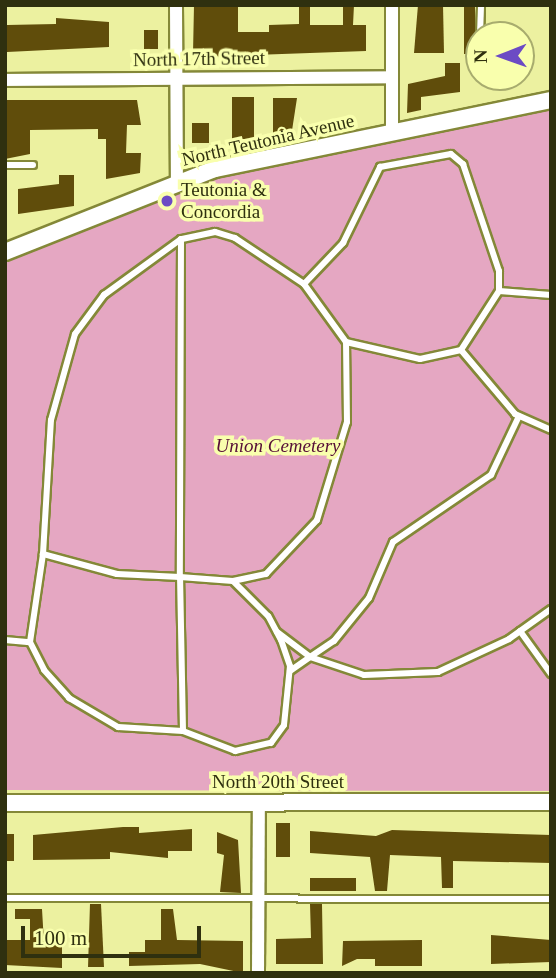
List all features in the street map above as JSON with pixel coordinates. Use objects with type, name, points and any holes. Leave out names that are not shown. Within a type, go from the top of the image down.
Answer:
[{"type":"main road","name":"North Teutonia Avenue","points":[[5,252],[177,182],[551,100]]},
{"type":"main road","name":"North 20th Street","points":[[5,803],[551,802]]},
{"type":"street","points":[[176,5],[177,182]]},
{"type":"street","points":[[391,134],[392,5]]},
{"type":"street","name":"North 17th Street","points":[[5,80],[392,77]]},
{"type":"street","points":[[258,973],[259,803]]},
{"type":"lane","points":[[304,284],[331,262],[380,167],[451,154],[474,181],[499,291],[461,350],[420,359],[346,342]]},
{"type":"lane","points":[[5,165],[33,165]]},
{"type":"lane","points":[[43,554],[117,574],[233,581],[266,574],[317,520],[347,422],[346,342],[304,284],[235,238],[215,232],[181,239],[104,295],[75,334],[51,420],[43,554],[30,642],[69,698],[118,727],[183,731],[235,751],[271,743],[284,725],[290,671],[277,632]]},
{"type":"lane","points":[[181,239],[180,577],[183,731]]},
{"type":"lane","points":[[499,291],[551,295]]},
{"type":"lane","points":[[461,350],[519,416],[551,430]]},
{"type":"lane","points":[[290,671],[352,624],[405,529],[474,492],[491,475],[519,416]]},
{"type":"lane","points":[[233,581],[277,632],[310,657],[364,676],[401,677],[458,665],[520,631],[551,609]]},
{"type":"lane","points":[[520,631],[551,674]]},
{"type":"lane","points":[[5,640],[30,642]]},
{"type":"lane","points":[[5,898],[551,899]]},
{"type":"green space","name":"Union Cemetery","points":[[551,100],[551,791],[5,790],[5,252],[177,182]]},
{"type":"building","points":[[194,5],[238,5],[238,32],[269,32],[269,25],[299,24],[299,5],[310,5],[310,25],[343,25],[343,5],[354,5],[353,25],[366,25],[366,51],[201,57],[193,53]]},
{"type":"building","points":[[418,5],[443,5],[444,53],[414,53]]},
{"type":"building","points":[[464,5],[475,5],[475,21],[465,21],[464,54]]},
{"type":"building","points":[[56,18],[109,22],[109,47],[7,52],[7,25],[56,24]]},
{"type":"building","points":[[144,30],[158,30],[158,49],[144,49]]},
{"type":"building","points":[[445,63],[460,63],[460,92],[421,97],[421,110],[407,113],[408,84],[445,76]]},
{"type":"building","points":[[232,97],[254,97],[254,139],[232,139]]},
{"type":"building","points":[[273,98],[297,98],[291,137],[273,137]]},
{"type":"building","points":[[5,100],[137,100],[141,125],[127,125],[126,153],[141,153],[140,173],[106,179],[106,139],[98,139],[98,129],[30,130],[30,154],[5,159]]},
{"type":"building","points":[[192,123],[209,123],[209,143],[192,143]]},
{"type":"building","points":[[59,175],[74,175],[74,206],[18,214],[18,189],[59,184]]},
{"type":"building","points":[[276,823],[290,823],[290,857],[276,857]]},
{"type":"building","points":[[139,827],[139,833],[192,829],[192,851],[168,851],[168,858],[110,852],[110,859],[33,860],[33,835]]},
{"type":"building","points":[[392,830],[551,835],[551,863],[453,861],[453,888],[442,888],[441,857],[390,855],[387,891],[375,891],[370,857],[310,853],[310,831],[376,836]]},
{"type":"building","points":[[217,832],[238,840],[241,893],[220,892],[224,855],[217,853]]},
{"type":"building","points":[[5,834],[14,834],[14,861],[5,861]]},
{"type":"building","points":[[310,878],[356,878],[356,891],[310,891]]},
{"type":"building","points":[[90,904],[101,904],[104,967],[88,967]]},
{"type":"building","points":[[310,904],[322,904],[323,964],[276,964],[276,939],[311,938]]},
{"type":"building","points":[[15,909],[42,909],[44,943],[62,943],[62,968],[5,965],[5,940],[30,940],[30,919],[15,919]]},
{"type":"building","points":[[161,909],[173,909],[177,940],[243,941],[243,973],[200,964],[129,966],[129,952],[145,952],[145,940],[161,940]]},
{"type":"building","points":[[491,935],[551,940],[551,962],[491,964]]},
{"type":"building","points":[[422,940],[422,966],[375,966],[375,959],[357,959],[342,966],[343,941]]},
{"type":"place","name":"Teutonia & Concordia","points":[[167,201]]}]
